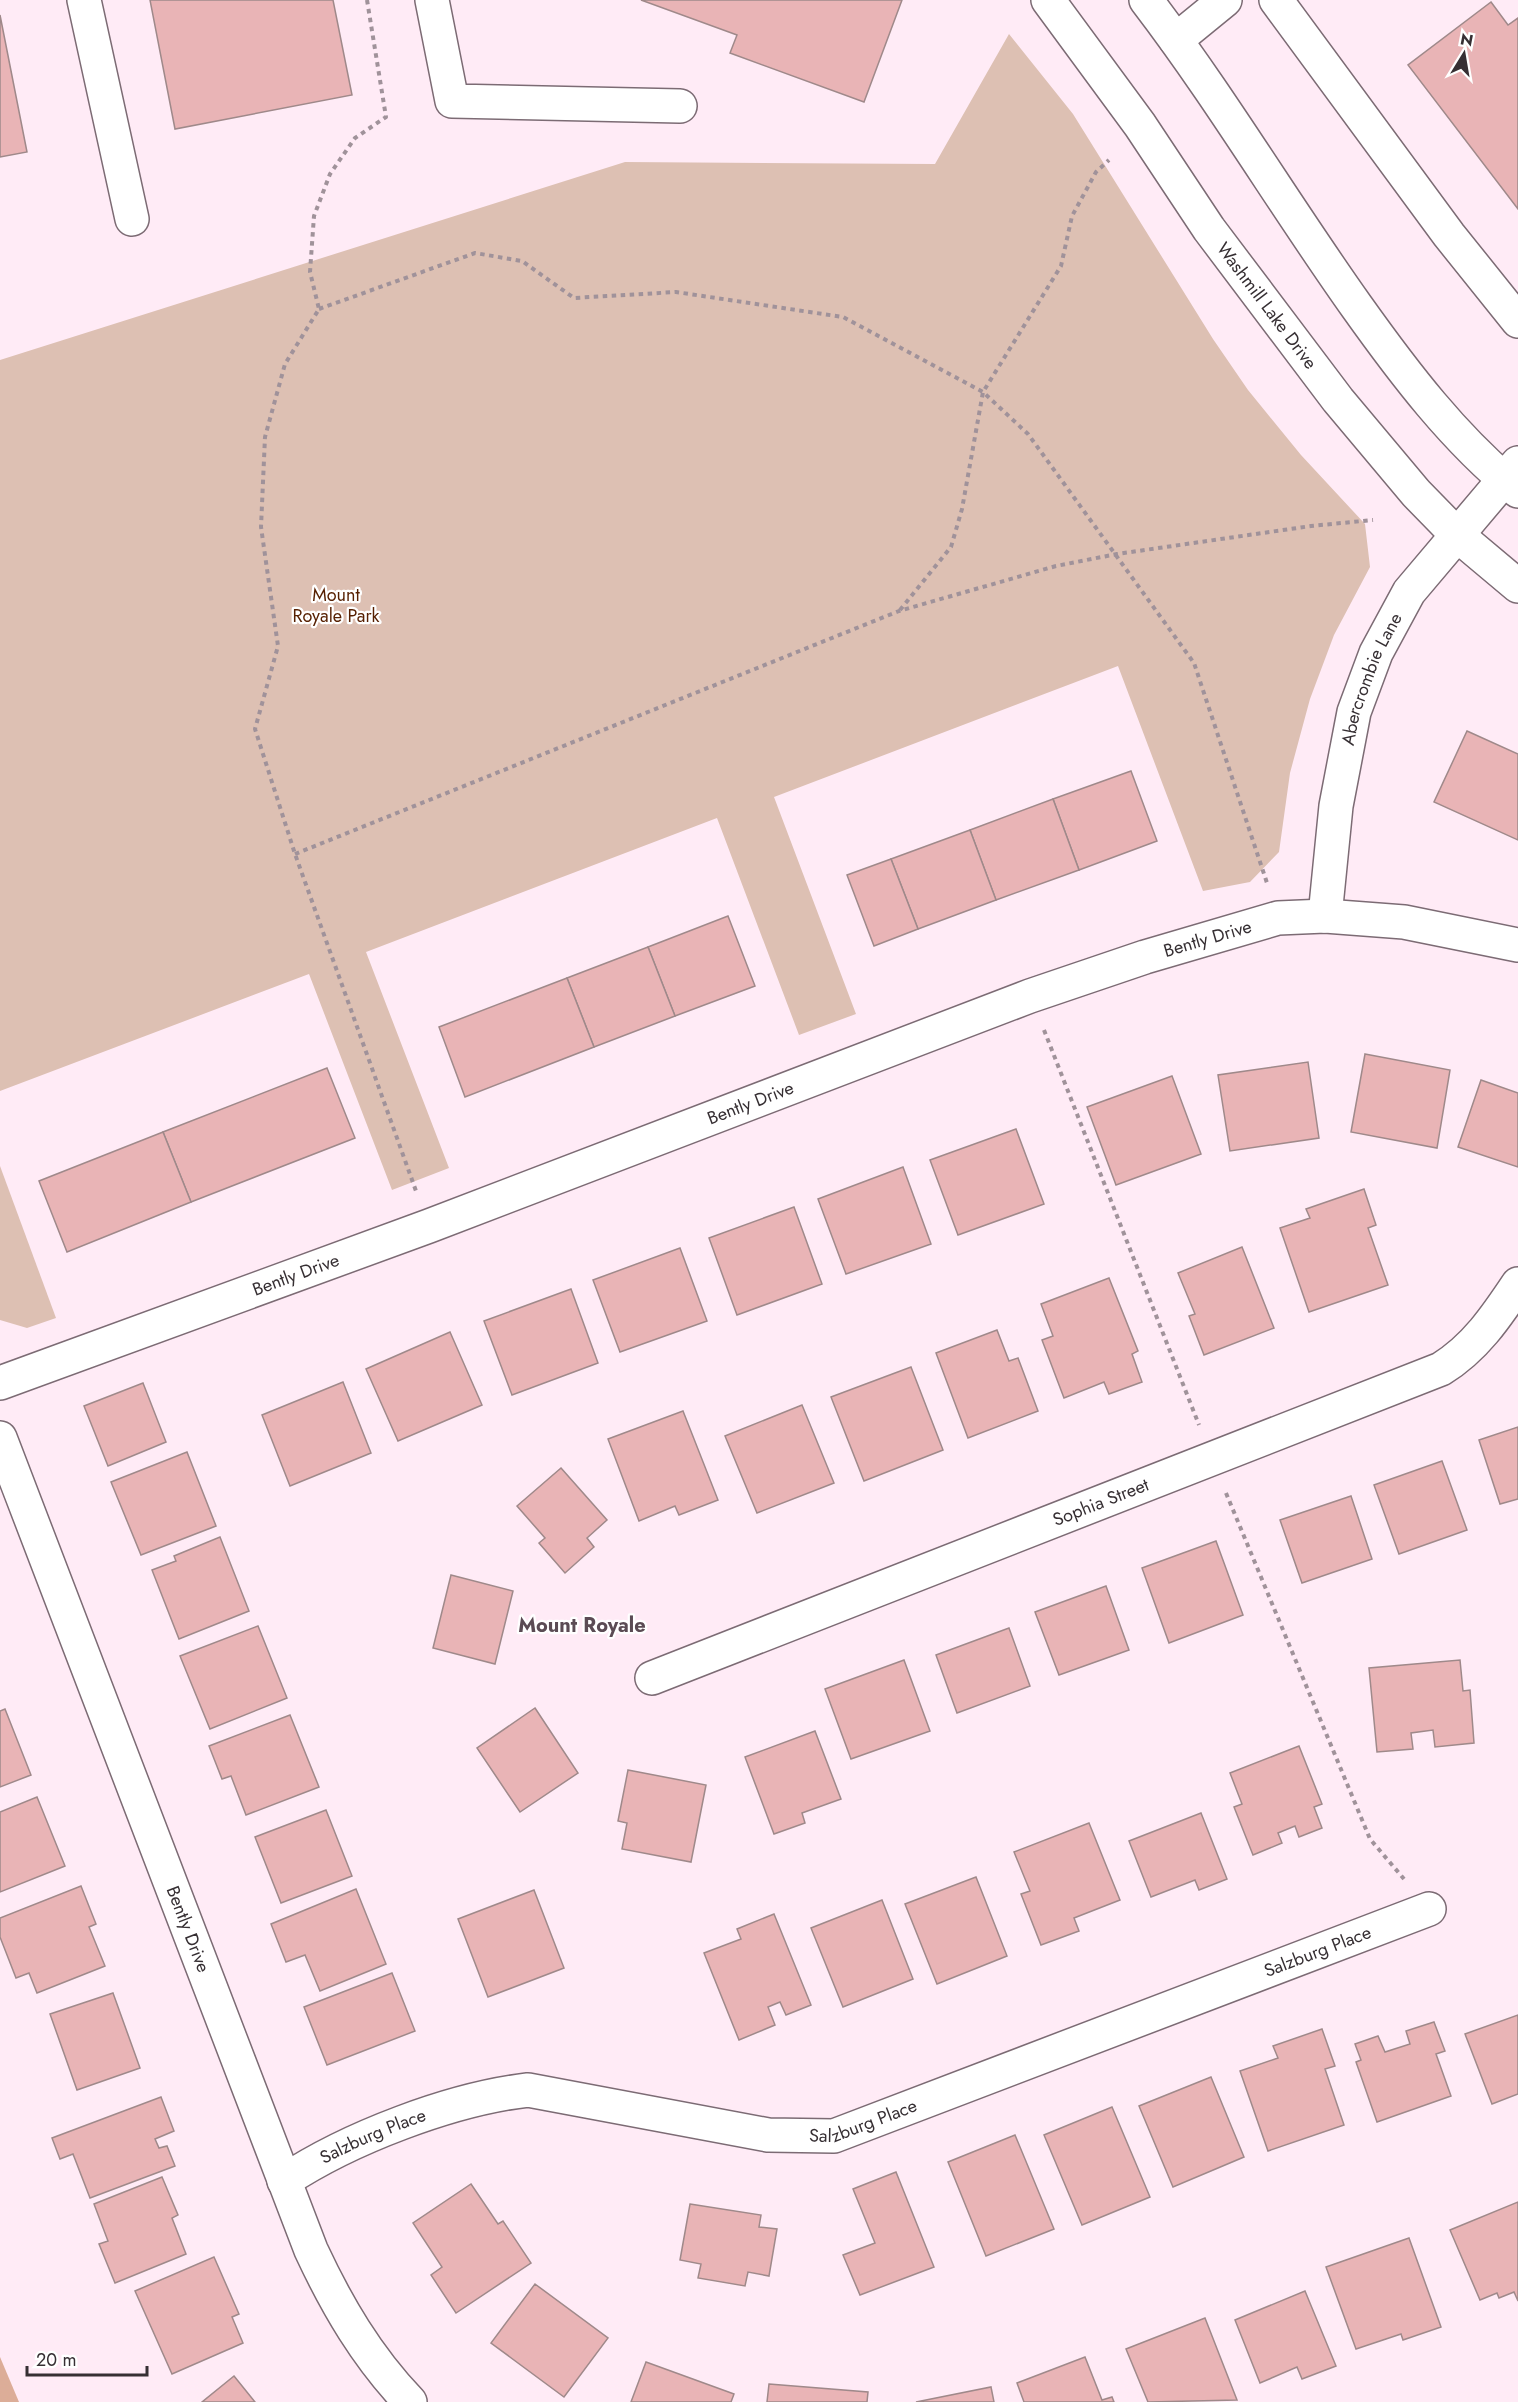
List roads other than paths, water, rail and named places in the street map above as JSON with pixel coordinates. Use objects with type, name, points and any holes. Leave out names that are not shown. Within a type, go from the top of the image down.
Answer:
[{"type":"street","points":[[84,0],[132,219]]},
{"type":"street","points":[[432,0],[452,101],[680,106]]},
{"type":"street","name":"Washmill Lake Drive","points":[[1048,0],[1140,125],[1209,230],[1338,400],[1416,494],[1456,534],[1518,586]]},
{"type":"street","points":[[1146,0],[1176,40],[1306,235],[1398,364],[1450,426],[1514,478]]},
{"type":"street","points":[[1176,40],[1225,0]]},
{"type":"street","points":[[1276,0],[1449,234],[1518,321]]},
{"type":"street","name":"Abercrombie Lane","points":[[1325,916],[1336,806],[1354,712],[1376,653],[1409,592],[1456,534],[1514,478]]},
{"type":"street","name":"Bently Drive","points":[[0,1383],[429,1226],[1030,996],[1154,955],[1278,918],[1325,916],[1404,922],[1518,945]]},
{"type":"street","name":"Sophia Street","points":[[652,1678],[1441,1369],[1459,1358],[1478,1340],[1518,1284]]},
{"type":"street","name":"Bently Drive","points":[[0,1438],[311,2250],[336,2301],[379,2367],[410,2402]]},
{"type":"street","name":"Salzburg Place","points":[[284,2181],[335,2152],[414,2120],[487,2096],[528,2090],[768,2135],[834,2136],[1430,1909]]},
{"type":"district","name":"Mount Royale","points":[[582,1625]]},
{"type":"park label","name":"Mount Royale Park","points":[[336,605]]}]
